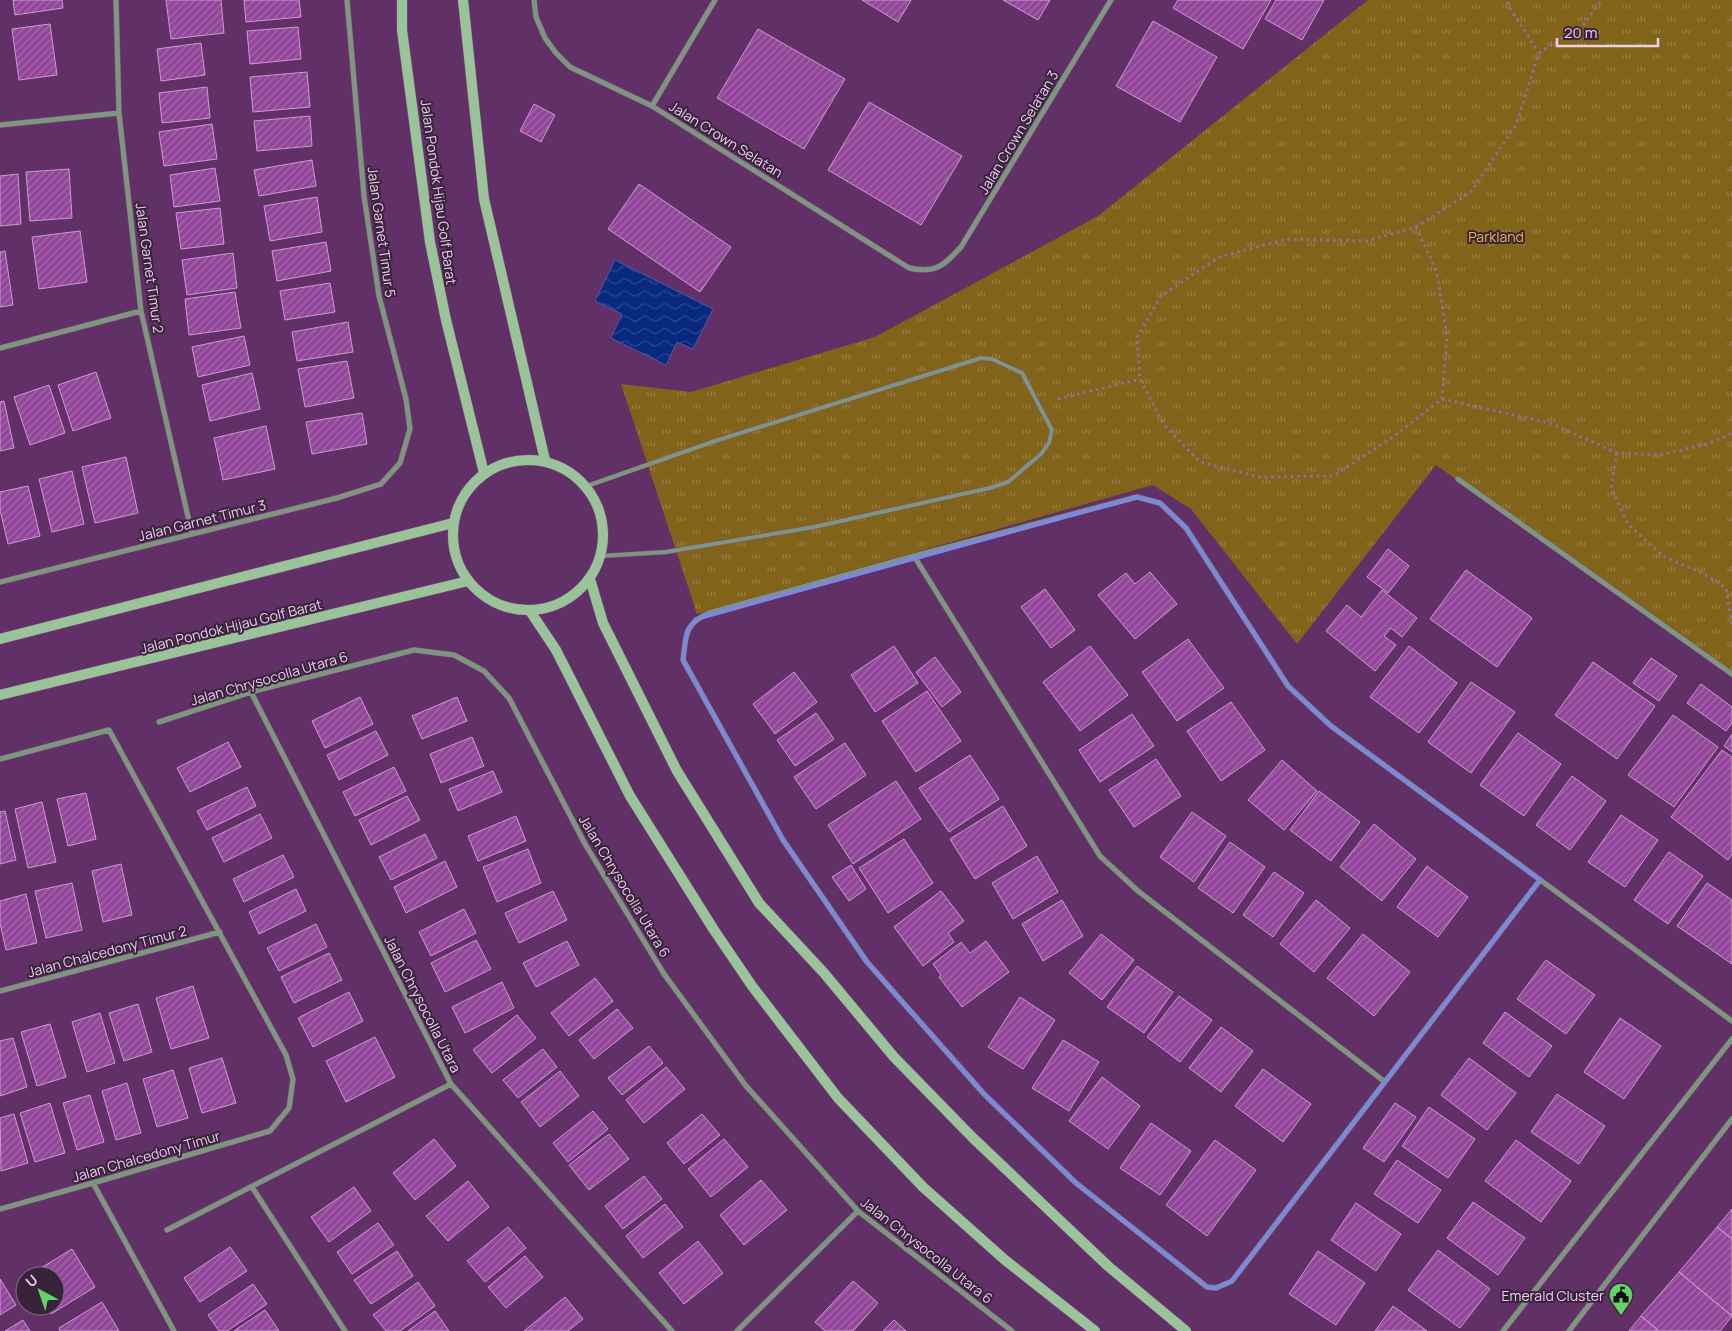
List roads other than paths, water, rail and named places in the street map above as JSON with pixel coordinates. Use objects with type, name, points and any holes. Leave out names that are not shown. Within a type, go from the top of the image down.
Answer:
[{"type":"street","name":"Jalan Garnet Timur 2","points":[[116,0],[119,113],[142,311],[192,534]]},
{"type":"street","name":"Jalan Garnet Timur 5","points":[[347,0],[364,196],[378,287],[406,399],[410,429],[400,463]]},
{"type":"street","name":"Jalan Pondok Hijau Golf Barat","points":[[402,0],[402,30],[430,242],[446,320],[484,473]]},
{"type":"street","points":[[463,0],[484,199],[546,460]]},
{"type":"street","name":"Jalan Crown Selatan","points":[[534,0],[536,17],[545,38],[570,67],[652,106],[908,268],[920,270],[935,269]]},
{"type":"street","points":[[652,106],[716,0]]},
{"type":"street","name":"Jalan Crown Selatan 3","points":[[935,269],[949,260],[961,247],[1111,0]]},
{"type":"street","points":[[0,125],[119,113]]},
{"type":"street","points":[[0,348],[142,311]]},
{"type":"street","points":[[524,459],[546,460],[568,470],[587,486],[600,507],[604,532],[601,556],[590,579],[574,595],[553,606],[530,611],[507,608],[485,598],[468,581],[458,564],[452,544],[453,524],[458,504],[469,487],[484,473],[503,463],[524,459]]},
{"type":"street","name":"Jalan Garnet Timur 3","points":[[0,582],[337,498],[381,484],[400,463]]},
{"type":"street","points":[[1458,479],[1732,674]]},
{"type":"street","points":[[1540,880],[1232,1280],[1216,1288],[1207,1287],[1076,1183],[984,1094],[867,962],[783,840],[683,660],[687,631],[696,619],[709,613],[914,556],[1137,497],[1160,503],[1186,528],[1288,686],[1331,726],[1732,1021]]},
{"type":"street","points":[[0,639],[453,524]]},
{"type":"street","points":[[914,556],[1100,856],[1138,891],[1385,1082]]},
{"type":"street","points":[[590,579],[603,623],[677,771],[759,903],[824,973],[894,1057],[973,1138],[1110,1267],[1186,1331]]},
{"type":"street","name":"Jalan Pondok Hijau Golf Barat","points":[[0,695],[468,581]]},
{"type":"street","points":[[530,611],[556,650],[630,796],[714,930],[752,986],[838,1098],[923,1187],[1005,1260],[1095,1331]]},
{"type":"street","name":"Jalan Chrysocolla Utara 6","points":[[159,722],[251,692],[414,650],[454,655],[484,671],[509,698],[585,844],[664,974],[746,1086],[858,1212],[1012,1331]]},
{"type":"street","name":"Jalan Chrysocolla Utara","points":[[251,692],[451,1084],[672,1331]]},
{"type":"street","points":[[0,759],[110,730],[220,932]]},
{"type":"street","name":"Jalan Chalcedony Timur 2","points":[[0,991],[220,932]]},
{"type":"street","name":"Jalan Chalcedony Timur","points":[[0,1209],[270,1131],[288,1108],[293,1079],[286,1055],[220,932]]},
{"type":"street","points":[[1503,1331],[1732,1039]]},
{"type":"street","points":[[166,1230],[451,1084]]},
{"type":"street","points":[[1568,1331],[1732,1119]]},
{"type":"street","points":[[93,1183],[174,1331]]},
{"type":"street","points":[[252,1187],[345,1331]]},
{"type":"street","points":[[737,1331],[858,1212]]},
{"type":"lane","points":[[587,486],[715,441],[981,358],[992,359],[1022,373],[1052,430],[1049,443],[1042,454],[1008,482],[990,488],[814,527],[666,552],[601,556]]},
{"type":"water","points":[[615,260],[713,309],[693,349],[677,342],[666,365],[611,338],[622,314],[595,301]]},
{"type":"place","name":"Emerald Cluster","points":[[1621,1316]]},
{"type":"park label","name":"Parkland","points":[[1496,236]]}]
